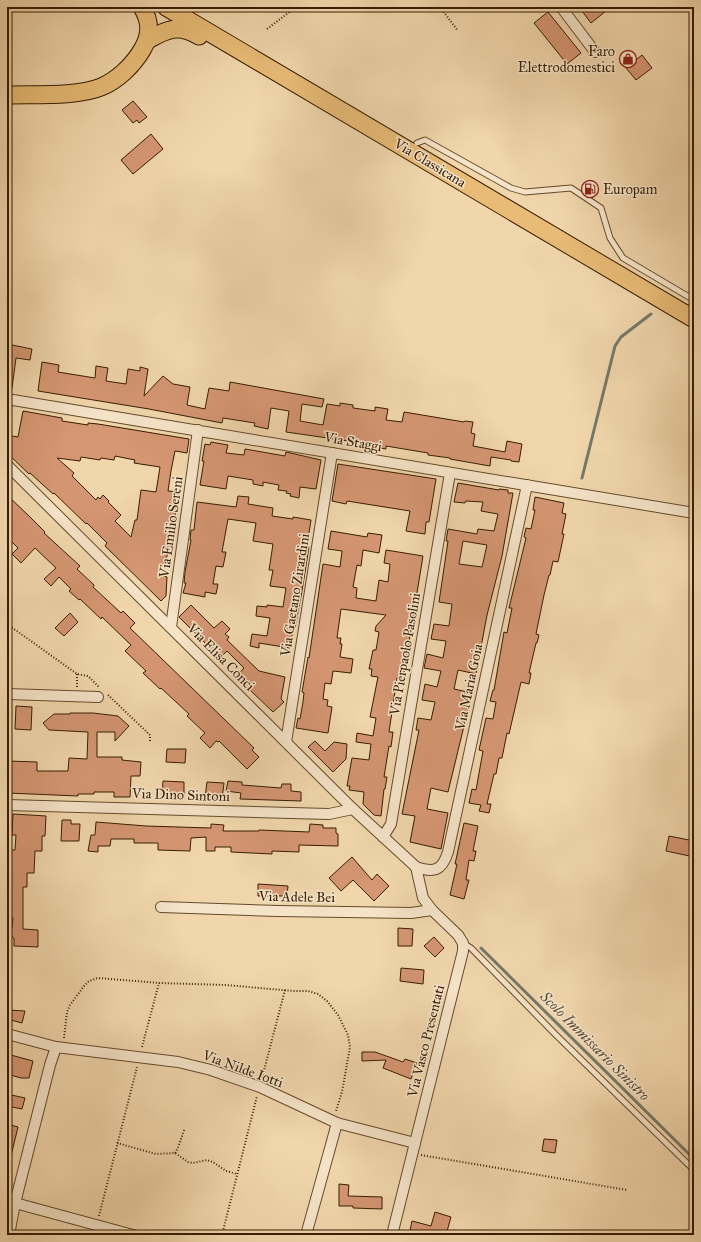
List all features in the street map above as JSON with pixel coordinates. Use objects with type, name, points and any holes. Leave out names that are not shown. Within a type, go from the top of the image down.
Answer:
[{"type":"highway","points":[[7,95],[75,93],[102,87],[122,74],[136,60],[148,40],[148,21],[142,7]]},
{"type":"highway","name":"Via Classicana","points":[[166,7],[694,319]]},
{"type":"highway","name":"Via Classicana","points":[[186,7],[694,306]]},
{"type":"highway","points":[[148,40],[164,31],[179,28],[194,33],[262,72],[289,80]]},
{"type":"street","points":[[561,7],[595,52]]},
{"type":"street","name":"Via Staggi","points":[[7,399],[694,513]]},
{"type":"street","name":"Via Emilio Sereni","points":[[171,627],[198,430]]},
{"type":"street","name":"Via Gaetano Zirardini","points":[[286,742],[332,453]]},
{"type":"street","name":"Via Elisa Conci","points":[[7,465],[353,809],[416,868]]},
{"type":"street","name":"Via Pierpaolo Pasolini","points":[[382,836],[391,824],[450,473]]},
{"type":"street","name":"Via Maria Goia","points":[[416,868],[428,871],[438,869],[445,862],[448,852],[527,485]]},
{"type":"street","points":[[7,694],[101,692]]},
{"type":"street","name":"Via Dino Sintoni","points":[[7,805],[329,814],[353,809]]},
{"type":"street","points":[[416,868],[423,898],[432,910],[458,935],[463,943]]},
{"type":"street","name":"Via Adele Bei","points":[[161,907],[301,912],[411,913],[432,910]]},
{"type":"street","name":"Via Vasco Presentati","points":[[392,1235],[463,952],[463,943]]},
{"type":"street","name":"Via Nilde Iotti","points":[[7,1034],[60,1047],[178,1062],[211,1070],[260,1087],[335,1122],[413,1148]]},
{"type":"street","points":[[9,1235],[15,1203],[50,1065],[60,1047]]},
{"type":"street","points":[[306,1235],[335,1122]]},
{"type":"street","points":[[15,1203],[96,1225],[119,1233],[133,1235]]},
{"type":"lane","points":[[416,143],[425,140],[511,188],[525,192],[571,188],[601,208],[610,238],[622,258],[694,300]]},
{"type":"lane","points":[[463,943],[471,948],[560,1039],[694,1170]]},
{"type":"path","points":[[267,29],[296,7]]},
{"type":"path","points":[[440,7],[458,31]]},
{"type":"path","points":[[7,624],[77,674],[88,676],[101,692],[150,735],[150,743]]},
{"type":"path","points":[[60,1047],[67,1012],[70,1005],[89,981],[98,978],[159,983],[308,990],[327,1000],[338,1015],[348,1035],[350,1047],[335,1122]]},
{"type":"path","points":[[96,1225],[159,983]]},
{"type":"path","points":[[222,1235],[285,990]]},
{"type":"path","points":[[175,1153],[185,1128]]},
{"type":"path","points":[[117,1143],[156,1154],[175,1153],[188,1162],[193,1163],[207,1160],[237,1174]]},
{"type":"path","points":[[413,1148],[627,1190]]},
{"type":"building","points":[[579,7],[611,7],[591,23]]},
{"type":"building","points":[[548,12],[581,53],[567,64],[534,23]]},
{"type":"building","points":[[642,55],[652,68],[636,80],[626,68]]},
{"type":"building","points":[[133,101],[147,117],[139,123],[137,120],[133,123],[122,110]]},
{"type":"building","points":[[151,134],[163,149],[133,174],[121,160]]},
{"type":"building","points":[[7,344],[32,349],[30,360],[16,358],[12,388],[7,388]]},
{"type":"building","points":[[42,362],[59,365],[58,372],[95,378],[96,366],[108,368],[106,381],[126,384],[128,369],[140,371],[140,367],[148,369],[144,396],[163,376],[173,384],[190,387],[187,405],[205,409],[209,388],[229,391],[230,382],[324,399],[322,407],[302,404],[300,421],[323,425],[327,404],[340,406],[340,403],[353,405],[353,408],[375,411],[375,407],[388,409],[386,420],[402,422],[404,412],[464,422],[473,422],[471,433],[475,434],[473,446],[505,452],[507,441],[522,444],[519,462],[491,457],[490,466],[386,446],[386,449],[368,446],[369,444],[286,432],[289,411],[271,408],[268,429],[254,426],[255,423],[223,418],[222,423],[149,409],[38,391]]},
{"type":"building","points":[[23,411],[62,418],[62,421],[88,425],[88,423],[98,424],[189,439],[187,453],[175,451],[171,471],[168,491],[179,492],[169,552],[161,568],[166,572],[164,576],[167,577],[166,596],[161,601],[105,546],[107,543],[87,523],[86,524],[54,493],[53,494],[30,473],[29,474],[7,453],[7,441],[12,436],[18,437]],"holes":[[[115,456],[135,460],[134,463],[160,467],[156,492],[141,490],[137,520],[135,520],[131,537],[115,521],[121,515],[108,502],[109,501],[103,495],[100,499],[98,497],[96,500],[72,476],[74,473],[57,458],[80,461],[81,457],[100,460],[101,458],[114,460]]]},
{"type":"building","points":[[211,442],[228,445],[226,453],[244,455],[245,449],[285,456],[286,452],[321,460],[316,489],[300,487],[299,498],[290,496],[291,494],[286,493],[287,491],[278,490],[279,485],[263,482],[263,486],[253,484],[253,480],[228,476],[226,489],[200,485],[205,444],[210,445]]},
{"type":"building","points":[[338,464],[436,479],[429,522],[426,522],[425,534],[406,531],[410,511],[347,501],[346,504],[332,501]]},
{"type":"building","points":[[458,483],[499,490],[508,490],[508,493],[513,493],[502,556],[487,615],[476,674],[458,670],[454,689],[472,693],[448,792],[431,788],[427,809],[448,813],[441,849],[410,842],[415,816],[402,814],[419,730],[416,730],[418,718],[431,720],[435,702],[422,700],[425,684],[437,687],[441,671],[424,668],[427,654],[443,658],[446,641],[431,639],[434,624],[449,626],[452,604],[439,602],[448,541],[446,541],[448,529],[477,534],[478,529],[494,531],[498,514],[481,511],[483,502],[454,502]],"holes":[[[463,541],[487,545],[482,567],[459,564]]]},
{"type":"building","points":[[7,495],[45,532],[44,533],[80,566],[77,569],[94,585],[93,587],[121,613],[123,611],[135,623],[130,628],[254,748],[252,750],[259,757],[247,769],[219,741],[216,741],[210,748],[200,738],[205,733],[187,716],[189,714],[143,673],[146,671],[125,651],[131,645],[102,617],[101,619],[80,599],[79,600],[69,591],[71,589],[59,577],[51,586],[44,579],[56,568],[35,548],[21,563],[12,554],[18,548],[7,537]]},
{"type":"building","points":[[238,496],[249,497],[248,504],[273,508],[272,516],[311,520],[307,546],[309,547],[302,591],[290,648],[259,643],[259,648],[250,646],[252,634],[267,636],[270,618],[256,616],[257,606],[267,607],[267,605],[283,607],[286,588],[270,586],[273,570],[269,570],[273,544],[253,541],[256,523],[228,519],[222,552],[226,552],[223,567],[216,566],[213,584],[218,584],[216,594],[205,592],[205,597],[183,593],[186,583],[184,583],[185,572],[191,540],[191,530],[194,530],[197,502],[236,507]]},
{"type":"building","points":[[535,497],[564,503],[562,513],[566,514],[562,534],[564,534],[558,562],[553,561],[544,595],[536,634],[539,635],[529,673],[531,673],[529,684],[521,682],[509,734],[507,733],[502,758],[499,758],[496,774],[494,774],[487,804],[491,804],[489,813],[479,811],[481,805],[469,803],[472,789],[476,790],[483,751],[479,750],[486,718],[493,719],[496,702],[490,701],[494,690],[504,632],[507,633],[512,608],[509,608],[526,538],[524,537],[526,528],[531,529],[535,510],[533,510]]},
{"type":"building","points":[[331,531],[367,537],[368,533],[382,535],[379,553],[363,550],[361,566],[357,565],[353,587],[357,588],[356,598],[376,601],[379,580],[388,582],[390,564],[384,563],[386,550],[423,556],[403,679],[397,678],[389,732],[393,732],[384,777],[387,777],[381,816],[374,815],[363,804],[364,792],[349,790],[350,786],[347,786],[352,758],[369,760],[371,744],[356,742],[357,733],[373,736],[376,718],[370,717],[378,677],[371,676],[372,669],[369,669],[373,650],[376,650],[379,632],[375,631],[376,626],[386,615],[341,609],[337,638],[341,638],[340,644],[342,644],[340,657],[353,659],[351,673],[333,671],[331,684],[325,683],[323,699],[328,700],[327,706],[332,707],[328,733],[296,728],[298,718],[300,719],[303,702],[304,693],[302,692],[308,657],[309,658],[323,564],[340,567],[342,551],[328,549]]},
{"type":"building","points":[[191,605],[214,628],[222,621],[230,629],[225,634],[229,637],[227,640],[259,671],[285,677],[281,699],[284,702],[273,712],[235,678],[244,668],[227,651],[219,659],[204,645],[206,644],[179,617]]},
{"type":"building","points":[[70,613],[78,622],[64,636],[55,628]]},
{"type":"building","points":[[16,706],[32,707],[31,730],[15,729]]},
{"type":"building","points":[[93,713],[118,716],[129,726],[115,741],[115,732],[97,732],[97,757],[122,757],[122,760],[141,762],[140,776],[131,776],[130,797],[114,797],[114,792],[94,792],[94,794],[78,794],[78,796],[7,793],[7,761],[37,762],[37,771],[68,771],[69,758],[87,759],[88,732],[49,730],[43,723],[54,714]]},
{"type":"building","points":[[315,741],[325,751],[334,742],[347,744],[346,759],[333,772],[308,747]]},
{"type":"building","points":[[167,749],[186,749],[185,763],[166,762]]},
{"type":"building","points":[[163,781],[184,782],[184,798],[162,798]]},
{"type":"building","points":[[228,781],[242,782],[242,785],[281,788],[282,784],[291,784],[291,791],[301,792],[301,801],[240,799],[241,793],[226,791]]},
{"type":"building","points":[[207,782],[224,783],[222,799],[205,798]]},
{"type":"building","points":[[13,814],[46,816],[45,836],[42,836],[42,851],[35,851],[34,873],[27,873],[27,887],[23,887],[23,929],[38,930],[38,947],[14,946],[14,939],[11,935],[13,918],[7,918],[7,872],[10,872],[11,850],[15,850],[16,835],[12,835]]},
{"type":"building","points":[[62,820],[71,820],[71,824],[80,824],[79,841],[61,841]]},
{"type":"building","points":[[96,822],[146,826],[211,828],[211,824],[224,825],[223,831],[259,830],[309,832],[310,824],[323,825],[323,828],[336,828],[336,833],[338,834],[338,846],[299,845],[299,852],[272,851],[272,854],[231,852],[231,847],[215,847],[215,851],[206,851],[206,837],[191,838],[190,851],[158,850],[158,843],[134,843],[134,839],[111,839],[110,846],[98,846],[98,852],[88,851],[91,835],[95,835]]},
{"type":"building","points":[[464,823],[478,826],[473,851],[476,851],[474,861],[469,860],[466,880],[469,880],[464,899],[450,895]]},
{"type":"building","points":[[669,836],[694,841],[694,857],[666,851]]},
{"type":"building","points":[[352,857],[372,880],[377,874],[389,886],[374,901],[353,880],[341,891],[329,878]]},
{"type":"building","points":[[258,884],[288,886],[287,896],[258,896]]},
{"type":"building","points":[[398,928],[413,929],[412,946],[398,946]]},
{"type":"building","points":[[434,937],[444,948],[435,957],[424,946]]},
{"type":"building","points":[[401,968],[424,970],[423,984],[400,981]]},
{"type":"building","points":[[7,1010],[25,1011],[22,1023],[7,1019]]},
{"type":"building","points":[[362,1052],[375,1052],[403,1062],[405,1059],[417,1063],[411,1079],[383,1068],[386,1060],[362,1061]]},
{"type":"building","points":[[7,1054],[33,1061],[29,1078],[21,1078],[7,1074]]},
{"type":"building","points":[[7,1094],[25,1098],[22,1109],[7,1106]]},
{"type":"building","points":[[7,1124],[18,1127],[10,1160],[7,1160]]},
{"type":"building","points":[[544,1139],[557,1140],[555,1153],[542,1151]]},
{"type":"building","points":[[339,1184],[349,1185],[348,1196],[382,1197],[382,1209],[339,1206]]},
{"type":"building","points":[[435,1212],[451,1217],[446,1235],[409,1235],[412,1221],[431,1226]]},
{"type":"waterway","points":[[582,478],[615,346],[621,337],[651,314]]},
{"type":"waterway","name":"Scolo Immissario Sinistro","points":[[481,948],[694,1159]]},
{"type":"place","name":"Faro Elettrodomestici","points":[[628,59]]},
{"type":"place","name":"Europam","points":[[590,189]]}]
